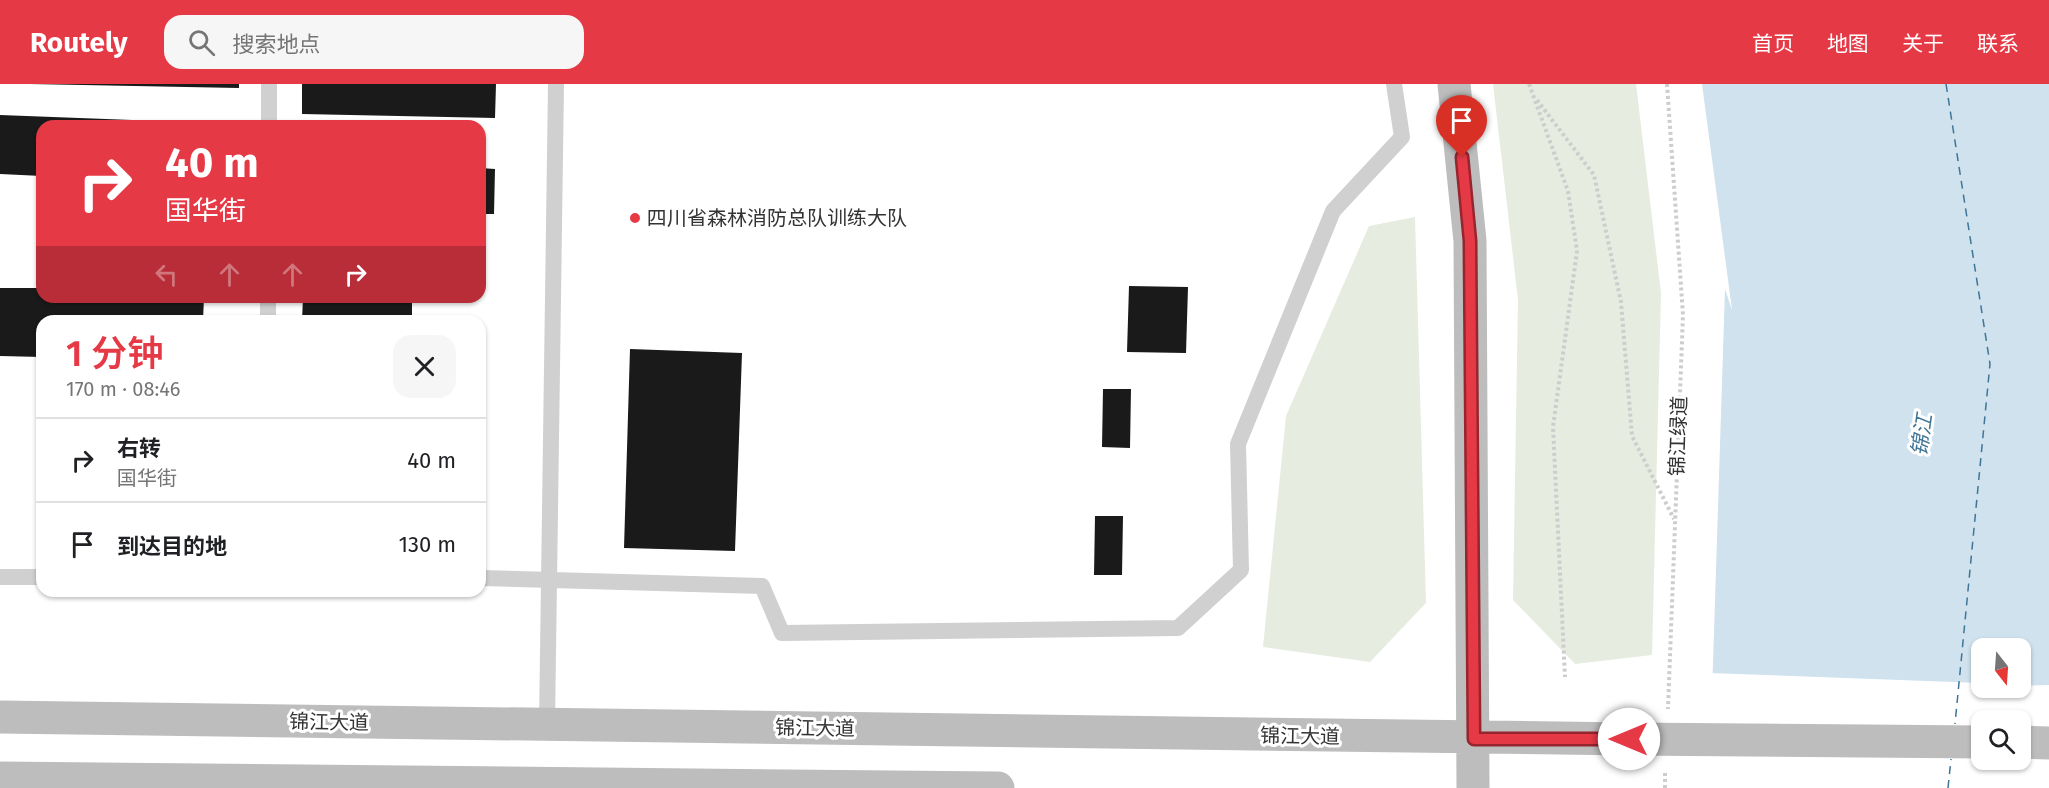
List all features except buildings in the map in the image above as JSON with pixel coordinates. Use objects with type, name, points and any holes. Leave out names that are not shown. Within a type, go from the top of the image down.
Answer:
[{"type":"main road","points":[[1454,84],[1470,241],[1473,788]]},
{"type":"main road","name":"锦江大道","points":[[0,717],[1474,739],[1971,742]]},
{"type":"main road","points":[[2031,742],[2049,743]]},
{"type":"main road","points":[[0,778],[998,788]]},
{"type":"lane","points":[[269,84],[269,120]]},
{"type":"lane","points":[[547,724],[551,578],[556,84]]},
{"type":"lane","points":[[486,578],[551,578],[762,586],[782,633],[1178,628],[1241,570],[1238,444],[1333,211],[1402,137],[1394,84]]},
{"type":"lane","points":[[0,577],[36,577]]},
{"type":"path","points":[[1529,84],[1568,191],[1578,251],[1553,427],[1565,677]]},
{"type":"path","name":"锦江绿道","points":[[1667,84],[1683,315],[1667,718]]},
{"type":"path","points":[[1533,94],[1593,175],[1621,302],[1632,436],[1675,520]]},
{"type":"path","points":[[1665,788],[1666,765]]},
{"type":"shaded area","points":[[1493,84],[1636,84],[1661,293],[1652,655],[1575,664],[1513,600],[1518,300]]},
{"type":"shaded area","points":[[1415,217],[1426,603],[1370,662],[1263,647],[1286,416],[1369,226]]},
{"type":"water","name":"锦江","points":[[1702,84],[2049,84],[2049,788],[1709,788],[1725,289],[1732,310]]},
{"type":"pier","points":[[1710,673],[1971,683],[1971,698],[2031,698],[2031,686],[2049,685],[2049,788],[1706,788]]},
{"type":"ferry route","points":[[1946,84],[1990,364],[1955,724]]},
{"type":"ferry route","points":[[1948,788],[1951,759]]},
{"type":"place","name":"四川省森林消防总队训练大队","points":[[635,218]]},
{"type":"route","points":[[1462,157],[1470,241],[1474,739],[1629,739]]}]
